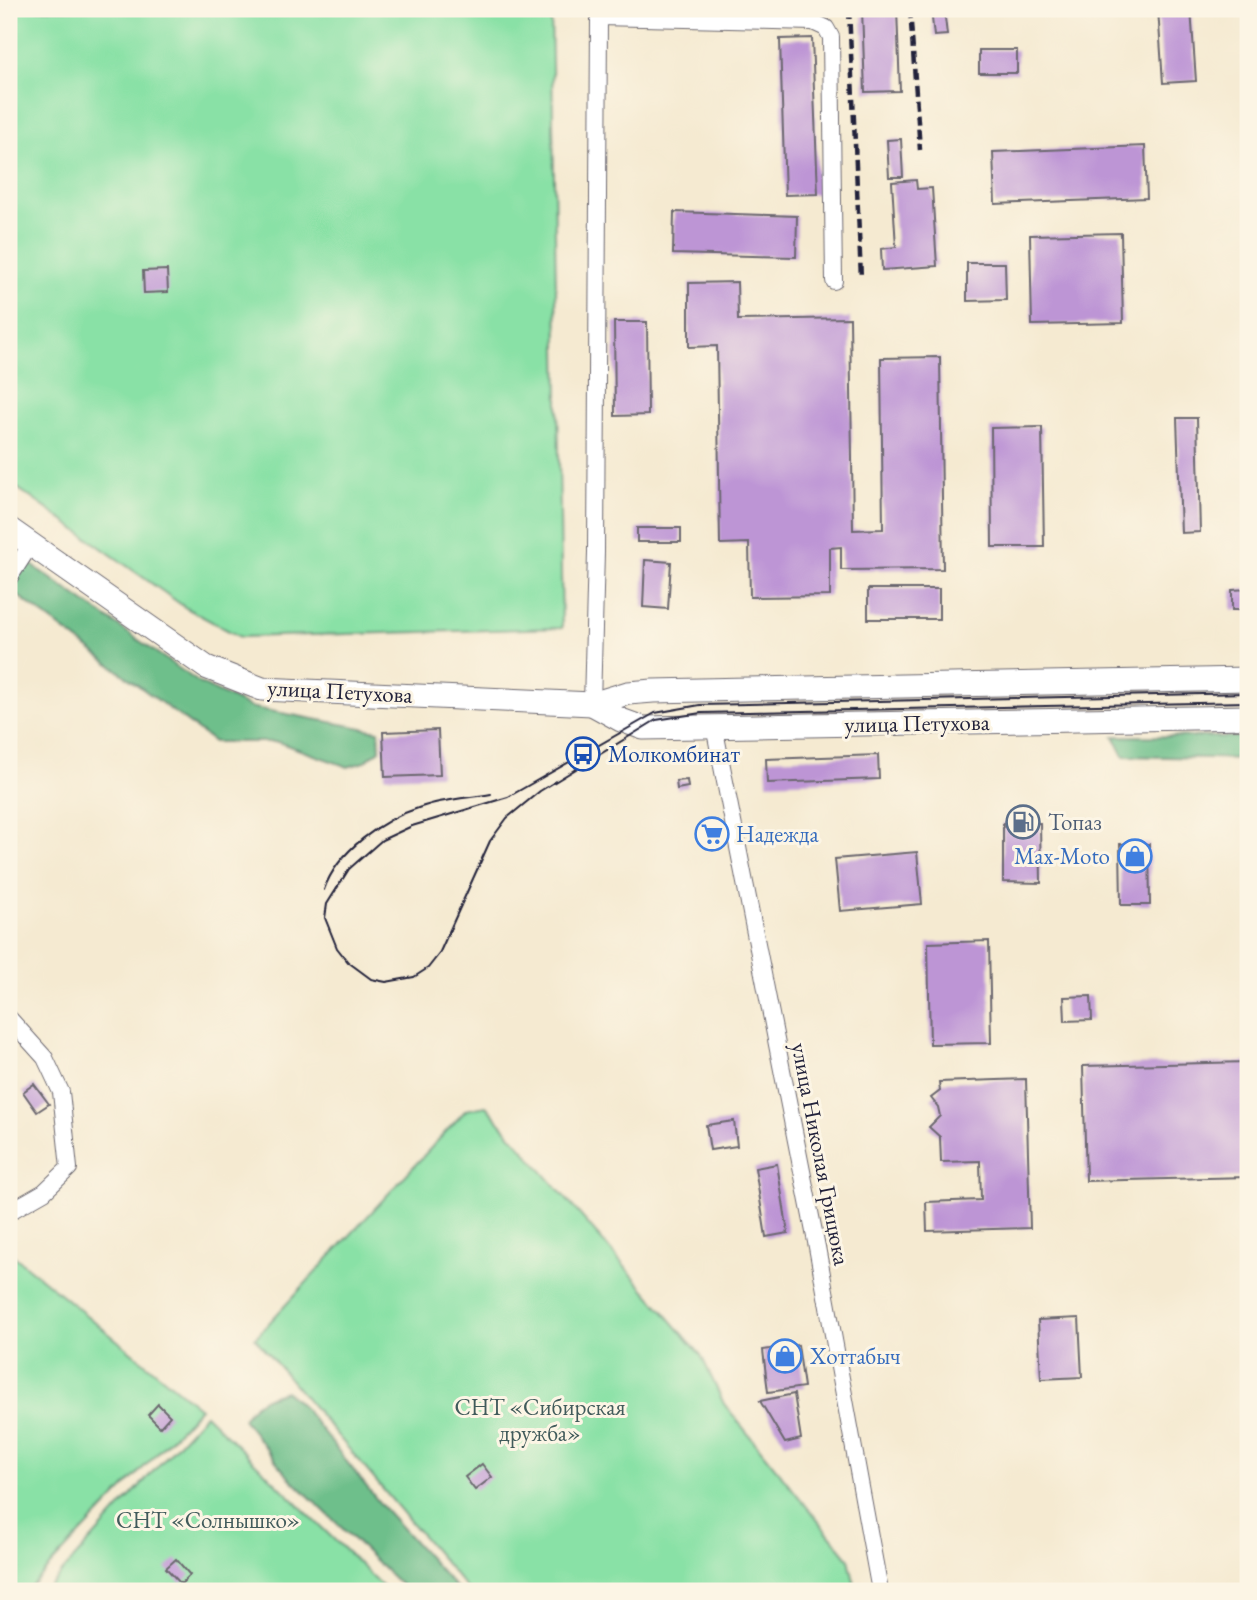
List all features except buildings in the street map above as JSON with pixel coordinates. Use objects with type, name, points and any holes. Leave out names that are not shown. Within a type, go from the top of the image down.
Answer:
[{"type":"highway","name":"улица Петухова","points":[[9,529],[206,667],[262,689],[592,704],[628,692],[664,690],[1248,678]]},
{"type":"highway","name":"улица Петухова","points":[[592,704],[621,720],[643,728],[1248,717]]},
{"type":"street","points":[[592,704],[597,552],[599,18],[813,22],[826,28],[831,37],[834,281]]},
{"type":"street","points":[[9,578],[31,544]]},
{"type":"street","name":"улица Николая Грицюка","points":[[714,726],[817,1247],[880,1591]]},
{"type":"street","points":[[9,1017],[45,1058],[61,1092],[69,1168],[44,1192],[9,1212]]},
{"type":"green space","points":[[9,9],[551,9],[562,628],[240,637],[186,608],[9,482]]},
{"type":"green space","points":[[9,549],[201,684],[249,707],[379,731],[380,750],[364,762],[348,767],[278,742],[214,742],[9,589]]},
{"type":"green space","points":[[1114,736],[1248,737],[1248,759],[1124,756]]},
{"type":"green space","name":"СНТ «Сибирская дружба»","points":[[486,1106],[701,1355],[724,1404],[849,1559],[856,1591],[469,1591],[255,1338],[466,1110]]},
{"type":"green space","points":[[9,1252],[200,1408],[26,1591],[9,1591]]},
{"type":"green space","points":[[286,1391],[304,1408],[382,1506],[459,1591],[407,1591],[287,1475],[243,1419],[261,1400]]},
{"type":"green space","name":"СНТ «Солнышко»","points":[[205,1414],[387,1591],[45,1591]]},
{"type":"tram line","points":[[1248,693],[700,705],[655,713],[508,797],[412,826],[382,840],[349,869],[327,904],[325,918],[337,948],[348,962],[371,979],[386,982],[414,977],[428,968],[439,954],[490,841],[507,818],[540,791],[656,720],[701,713],[1248,702]]},
{"type":"tram line","points":[[324,890],[339,862],[377,828],[406,812],[429,804],[491,794]]},
{"type":"railway","points":[[849,9],[861,278]]},
{"type":"railway","points":[[910,9],[920,150]]},
{"type":"place","name":"Молкомбинат","points":[[583,754]]},
{"type":"place","name":"Топаз","points":[[1023,822]]},
{"type":"place","name":"Надежда","points":[[712,834]]},
{"type":"place","name":"Max-Moto","points":[[1135,856]]},
{"type":"place","name":"Хоттабыч","points":[[785,1356]]}]
